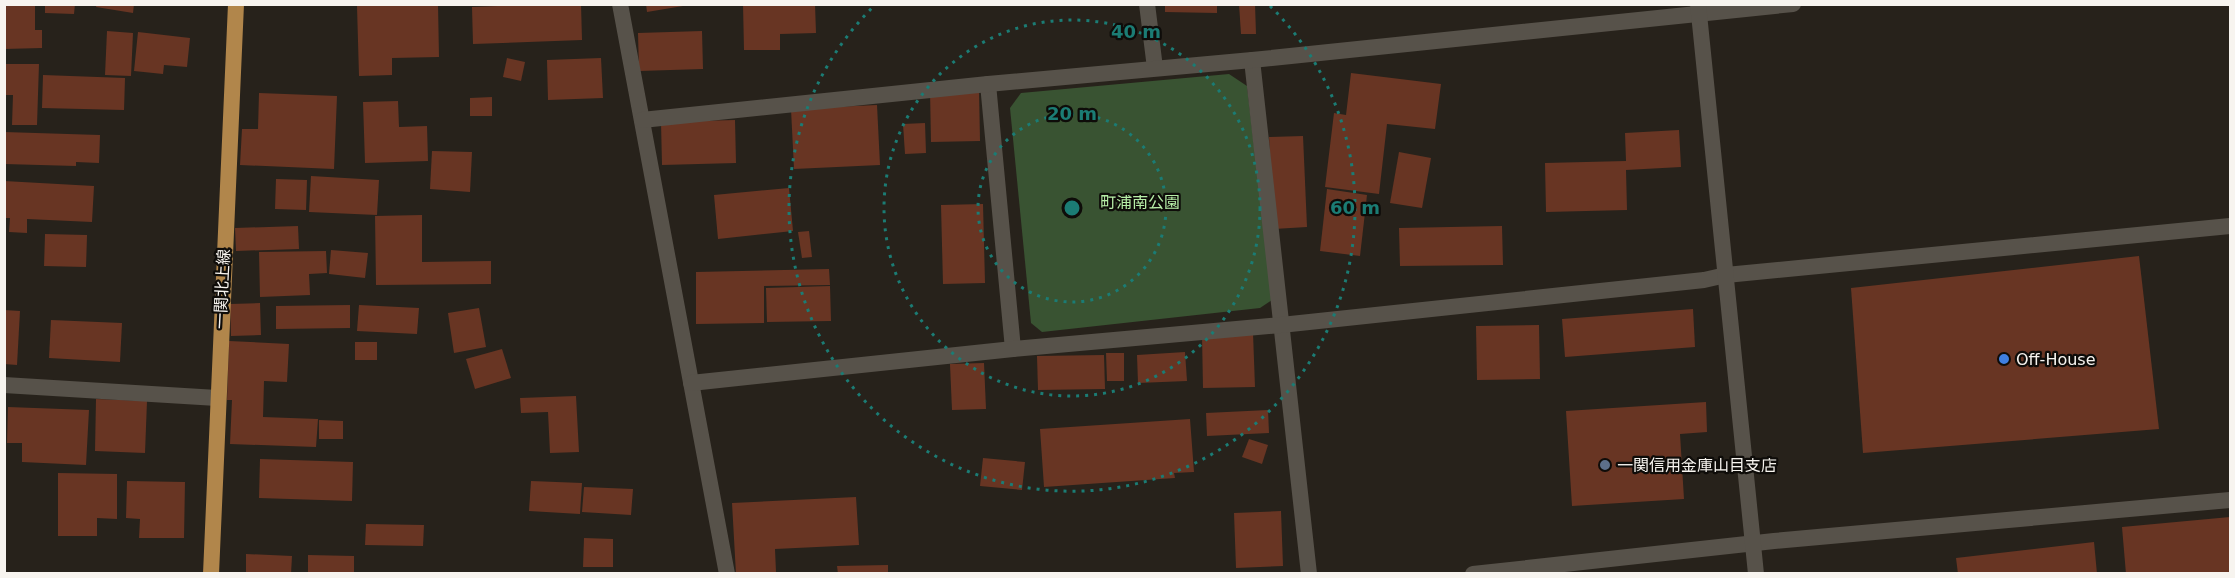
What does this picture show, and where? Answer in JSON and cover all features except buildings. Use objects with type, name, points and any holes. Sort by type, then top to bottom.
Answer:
[{"type":"main road","name":"一関北上線","points":[[211,573],[217,398],[237,4]]},
{"type":"street","points":[[620,4],[727,573]]},
{"type":"street","points":[[1147,4],[1155,68]]},
{"type":"street","points":[[642,120],[988,84],[1252,60],[1698,9],[1793,4]]},
{"type":"street","points":[[1698,9],[1756,573]]},
{"type":"street","points":[[1252,60],[1309,573]]},
{"type":"street","points":[[988,84],[1013,350]]},
{"type":"street","points":[[691,383],[1013,350],[1281,326],[1692,281],[1726,275],[2230,226]]},
{"type":"street","points":[[4,385],[217,398]]},
{"type":"street","points":[[1473,573],[1754,544],[2230,500]]},
{"type":"green space","name":"町浦南公園","points":[[1229,74],[1247,86],[1272,300],[1260,308],[1042,332],[1031,323],[1010,108],[1021,93]]},
{"type":"place","name":"Off-House","points":[[2004,359]]},
{"type":"place","name":"一関信用金庫山目支店","points":[[1605,465]]}]
